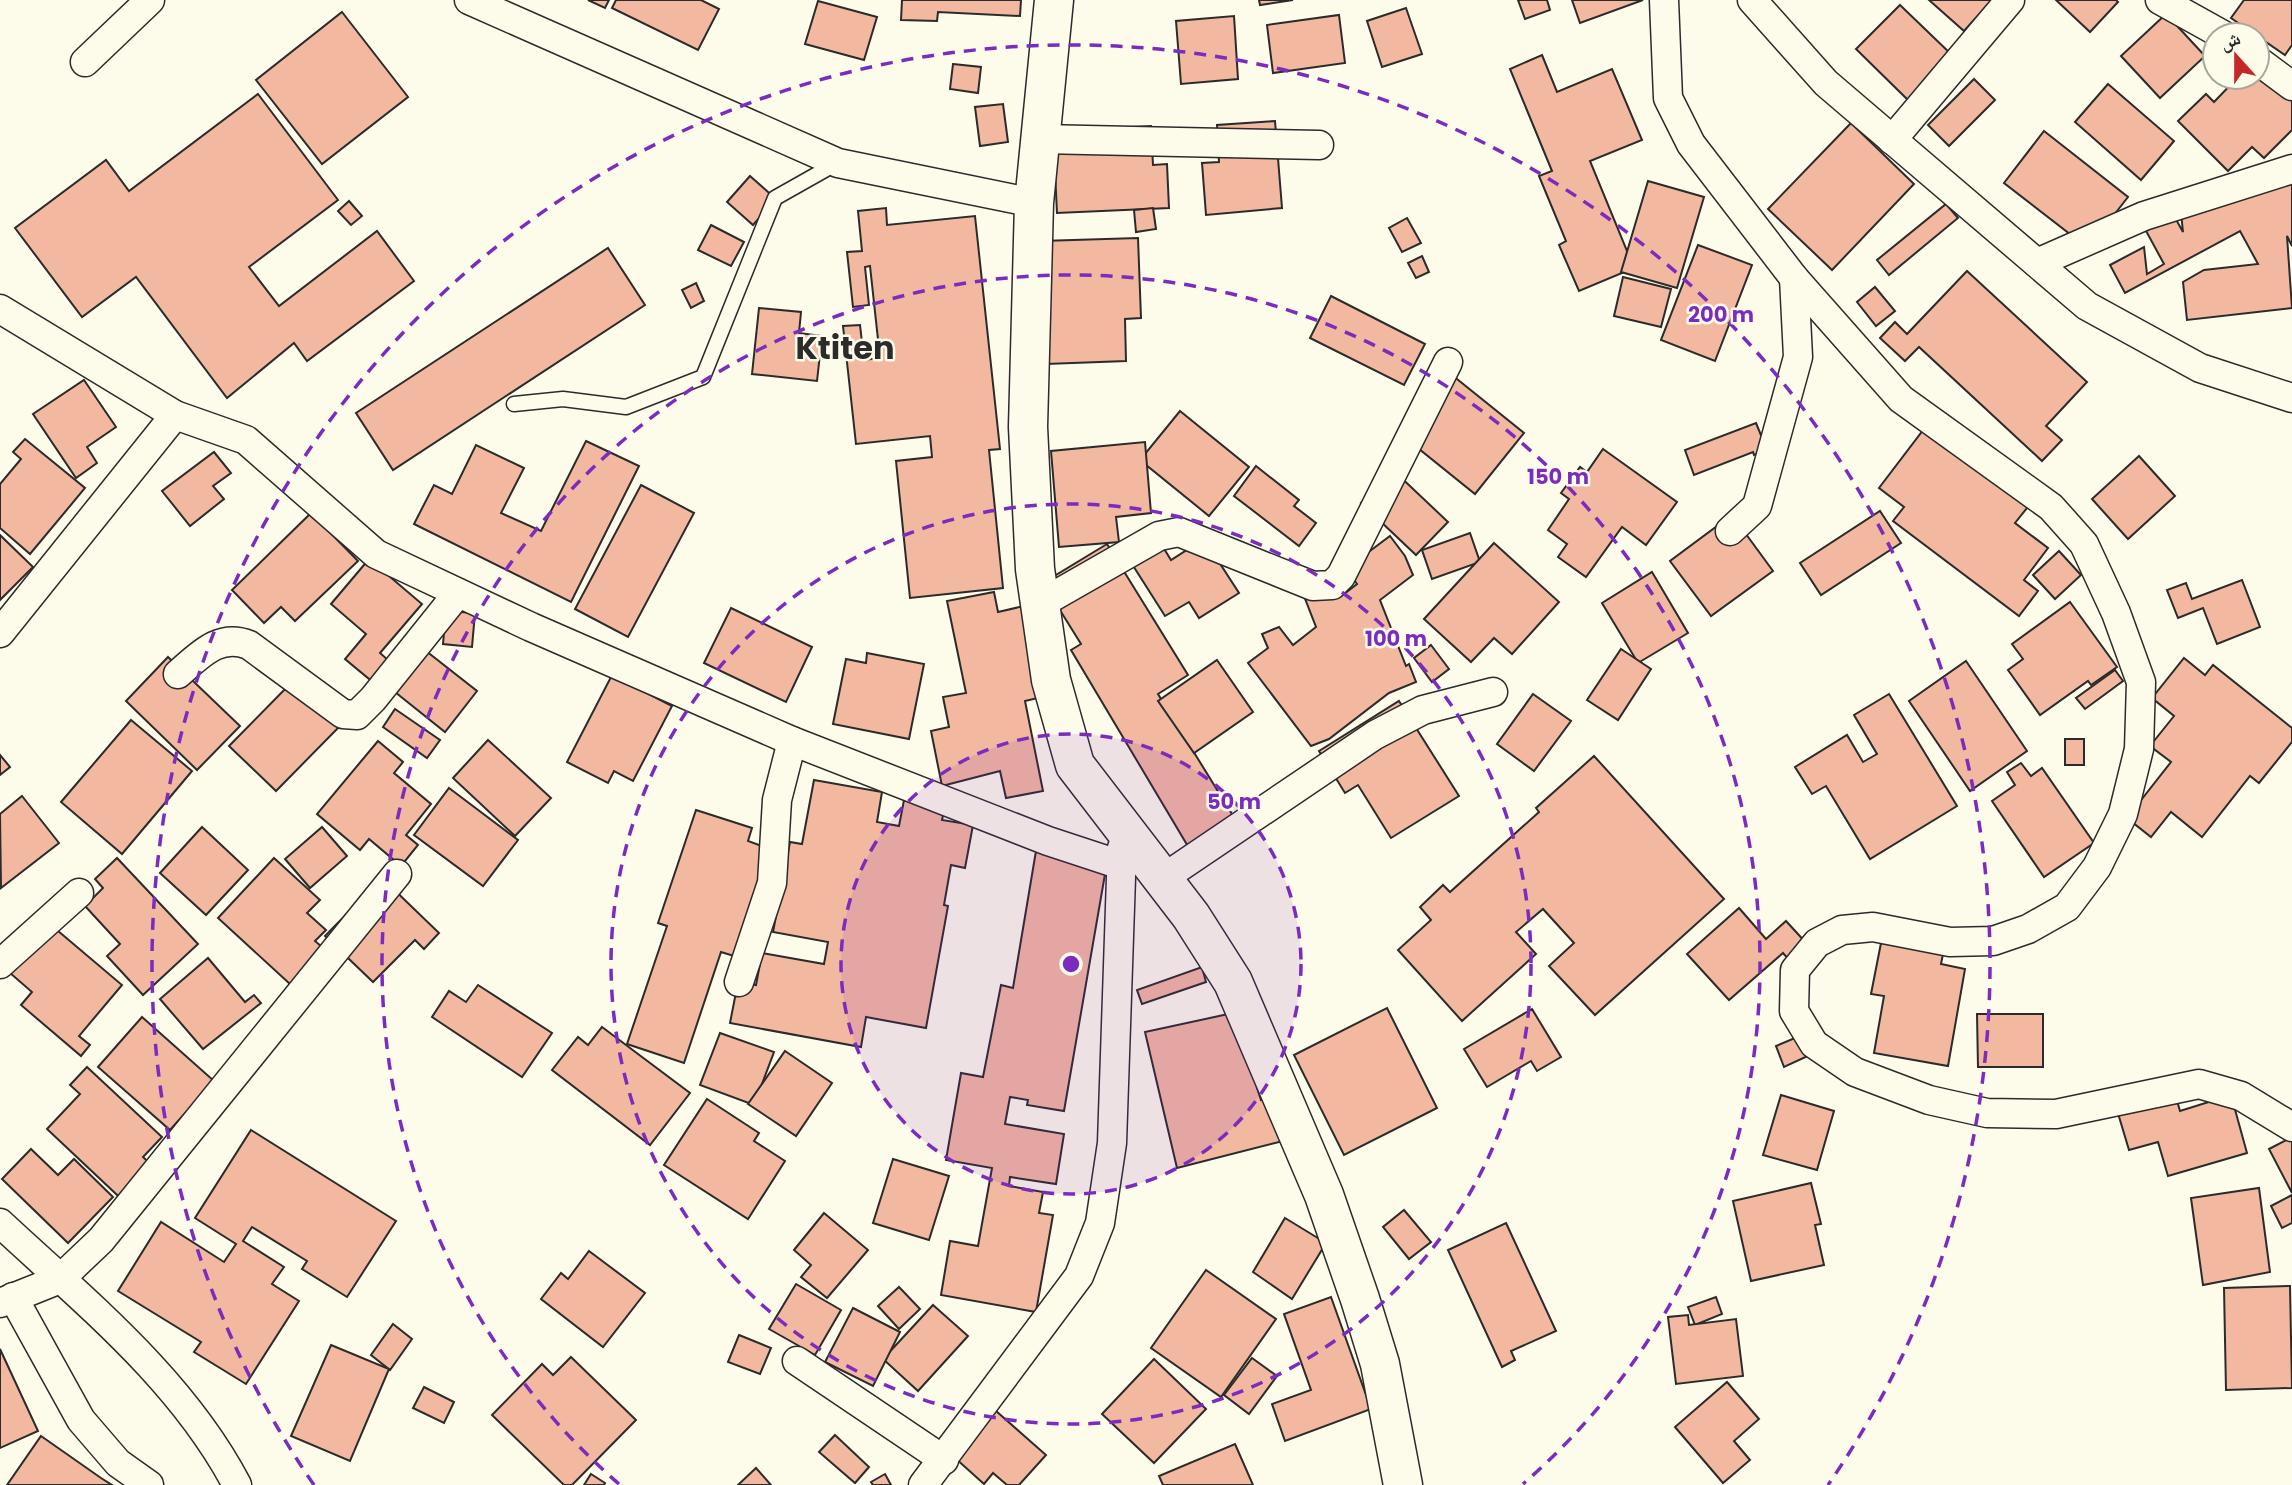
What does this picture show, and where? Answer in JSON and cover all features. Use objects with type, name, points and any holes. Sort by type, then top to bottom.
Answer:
[{"type":"street","points":[[85,62],[150,0]]},
{"type":"street","points":[[469,0],[838,163],[1034,203]]},
{"type":"street","points":[[1054,0],[1034,203],[1028,427],[1035,569],[1051,680],[1075,765],[1122,847],[1162,879],[1191,916],[1233,982],[1324,1195],[1380,1364],[1403,1485]]},
{"type":"street","points":[[1664,0],[1668,98],[1691,144],[1794,278],[1901,399],[2051,507],[2084,544],[2116,613],[2141,682],[2139,749],[2123,814],[2097,867],[2067,907],[2028,929],[1993,941],[1950,942],[1874,927],[1842,930],[1817,943],[1795,970],[1794,1011],[1814,1044],[1855,1072],[1929,1100],[1987,1113],[2056,1114],[2199,1084],[2241,1096],[2292,1127]]},
{"type":"street","points":[[1752,0],[1826,83],[2087,306],[2200,368],[2292,398]]},
{"type":"street","points":[[1892,140],[2010,0]]},
{"type":"street","points":[[2160,0],[2201,23]]},
{"type":"street","points":[[2271,70],[2292,86]]},
{"type":"street","points":[[1040,139],[1319,145]]},
{"type":"street","points":[[2037,263],[2144,216],[2292,169]]},
{"type":"street","points":[[1730,531],[1757,506],[1798,357],[1794,278]]},
{"type":"street","points":[[0,309],[175,415],[246,440],[376,554],[792,741],[1048,841],[1122,847]]},
{"type":"street","points":[[1040,604],[1159,536],[1179,532],[1313,586],[1332,585],[1341,576],[1448,362]]},
{"type":"street","points":[[0,633],[175,415]]},
{"type":"street","points":[[178,674],[208,648],[236,640],[249,645],[343,714],[357,715],[373,699],[458,593]]},
{"type":"street","points":[[1162,879],[1375,735],[1423,710],[1493,692]]},
{"type":"street","points":[[739,982],[772,883],[777,800],[792,741]]},
{"type":"street","points":[[923,1485],[1079,1276],[1100,1223],[1112,1143],[1122,847]]},
{"type":"street","points":[[149,1485],[118,1462],[81,1420],[7,1300],[60,1279],[101,1240],[397,874]]},
{"type":"street","points":[[0,964],[79,893]]},
{"type":"street","points":[[0,1223],[156,1369],[222,1456],[237,1485]]},
{"type":"street","points":[[797,1362],[944,1460]]},
{"type":"lane","points":[[514,404],[563,399],[626,407],[703,377],[775,198],[838,163]]},
{"type":"building","points":[[588,0],[609,0],[605,8]]},
{"type":"building","points":[[616,0],[701,0],[719,9],[698,50],[612,8]]},
{"type":"building","points":[[902,0],[1021,0],[1020,16],[938,12],[937,21],[901,20]]},
{"type":"building","points":[[1259,0],[1293,0],[1260,5]]},
{"type":"building","points":[[1518,0],[1547,0],[1550,10],[1525,19]]},
{"type":"building","points":[[1572,0],[1643,0],[1580,23]]},
{"type":"building","points":[[1929,0],[1992,0],[1964,31]]},
{"type":"building","points":[[2056,0],[2116,0],[2118,2],[2090,32]]},
{"type":"building","points":[[2244,0],[2292,0],[2292,45],[2285,55],[2271,45],[2271,21],[2235,21],[2231,18]]},
{"type":"building","points":[[818,1],[877,17],[864,60],[805,44]]},
{"type":"building","points":[[1900,5],[1953,56],[1909,101],[1856,49]]},
{"type":"building","points":[[1406,8],[1422,54],[1382,67],[1367,21]]},
{"type":"building","points":[[342,12],[408,97],[322,164],[256,80]]},
{"type":"building","points":[[2166,14],[2201,52],[2201,60],[2160,98],[2121,56]]},
{"type":"building","points":[[1339,15],[1345,63],[1273,73],[1267,25]]},
{"type":"building","points":[[1234,16],[1238,79],[1181,84],[1176,21]]},
{"type":"building","points":[[1542,55],[1557,92],[1612,69],[1642,140],[1590,161],[1634,268],[1579,291],[1559,245],[1566,241],[1539,176],[1552,171],[1510,69]]},
{"type":"building","points":[[953,64],[981,67],[978,93],[950,89]]},
{"type":"building","points":[[1974,79],[1995,100],[1949,146],[1928,125]]},
{"type":"building","points":[[2108,84],[2174,141],[2141,180],[2075,122]]},
{"type":"building","points":[[2271,84],[2292,94],[2292,130],[2264,158],[2252,147],[2228,171],[2178,121],[2206,94],[2214,102],[2225,91],[2271,91]]},
{"type":"building","points":[[258,94],[338,200],[249,267],[279,306],[377,231],[414,281],[307,361],[294,343],[227,398],[136,277],[82,317],[15,228],[106,160],[129,191]]},
{"type":"building","points":[[1003,104],[1008,142],[980,146],[975,107]]},
{"type":"building","points":[[1275,121],[1282,208],[1206,215],[1202,163],[1219,162],[1217,125]]},
{"type":"building","points":[[1851,123],[1914,184],[1832,270],[1768,209]]},
{"type":"building","points":[[1151,126],[1153,165],[1167,164],[1169,208],[1057,213],[1053,131]]},
{"type":"building","points":[[2044,131],[2128,197],[2088,248],[2004,183]]},
{"type":"building","points":[[2292,168],[2292,246],[2287,236],[2292,308],[2187,320],[2183,282],[2204,270],[2258,264],[2240,231],[2125,293],[2110,265],[2144,247],[2147,274],[2164,264],[2145,229],[2173,214],[2183,232],[2181,213]]},
{"type":"building","points":[[750,176],[776,199],[753,225],[727,202]]},
{"type":"building","points":[[1648,181],[1704,197],[1677,288],[1621,272]]},
{"type":"building","points":[[349,201],[362,216],[351,225],[338,211]]},
{"type":"building","points":[[1946,204],[1958,218],[1889,275],[1877,260]]},
{"type":"building","points":[[886,208],[887,225],[975,216],[1000,449],[989,450],[1003,588],[910,598],[896,461],[932,457],[930,436],[856,444],[843,326],[860,325],[864,360],[880,358],[870,266],[865,267],[869,305],[853,307],[847,252],[862,251],[858,211]]},
{"type":"building","points":[[1153,208],[1156,229],[1136,232],[1134,210]]},
{"type":"building","points":[[1407,218],[1421,243],[1402,252],[1389,228]]},
{"type":"building","points":[[711,225],[744,242],[731,266],[698,250]]},
{"type":"building","points":[[1138,238],[1141,318],[1125,319],[1126,361],[1046,364],[1041,241]]},
{"type":"building","points":[[1698,245],[1752,265],[1715,361],[1661,340]]},
{"type":"building","points":[[608,248],[645,305],[393,470],[356,413]]},
{"type":"building","points":[[1422,256],[1429,272],[1416,278],[1408,263]]},
{"type":"building","points":[[1967,271],[2087,382],[2046,426],[2062,440],[2042,461],[1919,347],[1905,361],[1880,338],[1895,322],[1907,334]]},
{"type":"building","points":[[1623,277],[1671,289],[1661,327],[1614,316]]},
{"type":"building","points":[[696,283],[704,301],[691,308],[682,290]]},
{"type":"building","points":[[1875,287],[1895,311],[1876,326],[1857,302]]},
{"type":"building","points":[[1331,296],[1425,344],[1404,385],[1310,338]]},
{"type":"building","points":[[759,308],[801,312],[799,333],[822,336],[817,381],[752,374]]},
{"type":"building","points":[[1452,375],[1524,433],[1475,494],[1403,436]]},
{"type":"building","points":[[84,380],[116,427],[87,447],[97,463],[76,478],[33,414]]},
{"type":"building","points":[[1180,411],[1249,467],[1209,516],[1140,460]]},
{"type":"building","points":[[1756,423],[1767,450],[1754,455],[1753,452],[1694,475],[1685,450]]},
{"type":"building","points":[[1927,425],[2031,503],[2015,523],[2048,548],[2024,580],[2038,591],[2019,616],[1893,521],[1904,507],[1879,488]]},
{"type":"building","points":[[25,439],[85,488],[30,554],[0,528],[0,484],[21,459],[13,452]]},
{"type":"building","points":[[586,441],[639,466],[571,602],[414,524],[434,485],[452,494],[476,445],[524,468],[501,513],[541,531]]},
{"type":"building","points":[[1145,442],[1151,513],[1116,517],[1119,542],[1059,547],[1051,451]]},
{"type":"building","points":[[1603,449],[1677,502],[1646,545],[1622,527],[1586,577],[1558,557],[1567,544],[1548,530],[1569,499],[1561,493],[1580,467],[1587,472]]},
{"type":"building","points":[[214,452],[231,473],[213,486],[224,499],[190,526],[162,491]]},
{"type":"building","points":[[2139,456],[2175,496],[2128,539],[2092,499]]},
{"type":"building","points":[[1256,466],[1299,500],[1294,506],[1316,523],[1299,546],[1234,496]]},
{"type":"building","points":[[1393,470],[1448,522],[1416,555],[1361,503]]},
{"type":"building","points":[[641,485],[694,513],[628,637],[575,609]]},
{"type":"building","points":[[1880,511],[1901,543],[1821,595],[1800,563]]},
{"type":"building","points":[[311,513],[358,561],[295,621],[281,607],[264,623],[232,590]]},
{"type":"building","points":[[1732,515],[1773,571],[1711,616],[1670,561]]},
{"type":"building","points":[[1470,533],[1480,562],[1432,579],[1422,550]]},
{"type":"building","points":[[1155,534],[1171,560],[1204,539],[1239,593],[1199,618],[1189,602],[1165,616],[1125,553]]},
{"type":"building","points":[[0,535],[33,567],[0,600]]},
{"type":"building","points":[[1390,536],[1405,556],[1413,575],[1380,600],[1406,666],[1409,664],[1416,682],[1389,693],[1329,739],[1311,746],[1248,663],[1268,648],[1262,634],[1279,627],[1293,645],[1316,627],[1304,596],[1331,585],[1340,597],[1357,584],[1343,565],[1362,557]]},
{"type":"building","points":[[1494,543],[1559,602],[1512,654],[1494,638],[1471,662],[1424,619]]},
{"type":"building","points":[[1107,544],[1188,675],[1158,694],[1235,819],[1189,848],[1071,650],[1081,644],[1053,599],[1051,578]]},
{"type":"building","points":[[2059,551],[2081,575],[2055,599],[2033,575]]},
{"type":"building","points":[[369,559],[422,604],[380,653],[397,668],[380,688],[345,659],[366,634],[331,604]]},
{"type":"building","points":[[1652,572],[1688,633],[1638,663],[1602,603]]},
{"type":"building","points":[[2242,580],[2260,627],[2217,644],[2203,608],[2178,618],[2167,590],[2186,583],[2192,599]]},
{"type":"building","points":[[994,592],[998,612],[1024,606],[1042,697],[1025,701],[1043,791],[1006,798],[1000,771],[942,786],[931,731],[949,727],[943,697],[966,693],[947,601]]},
{"type":"building","points":[[2070,602],[2117,667],[2091,685],[2088,681],[2040,715],[2008,670],[2023,659],[2012,644]]},
{"type":"building","points":[[731,608],[812,647],[786,702],[704,663]]},
{"type":"building","points":[[446,611],[475,613],[472,647],[443,644]]},
{"type":"building","points":[[412,640],[477,691],[445,732],[390,688]]},
{"type":"building","points":[[1431,645],[1449,669],[1432,682],[1414,658]]},
{"type":"building","points":[[1621,649],[1651,669],[1618,720],[1587,700]]},
{"type":"building","points":[[867,653],[924,664],[909,739],[833,724],[846,659],[866,663]]},
{"type":"building","points":[[168,657],[240,726],[197,770],[126,701]]},
{"type":"building","points":[[2184,658],[2205,675],[2213,665],[2292,728],[2292,742],[2259,783],[2250,776],[2202,837],[2171,812],[2151,837],[2127,818],[2171,762],[2150,746],[2174,716],[2152,698]]},
{"type":"building","points":[[1217,660],[1253,712],[1194,753],[1158,701]]},
{"type":"building","points":[[1966,661],[2027,751],[1970,791],[1909,701]]},
{"type":"building","points":[[2115,670],[2123,681],[2085,709],[2076,698]]},
{"type":"building","points":[[612,675],[672,706],[633,781],[614,771],[608,783],[567,762]]},
{"type":"building","points":[[293,681],[339,727],[276,791],[229,746]]},
{"type":"building","points":[[1533,694],[1571,721],[1534,771],[1497,744]]},
{"type":"building","points":[[1889,694],[1957,806],[1870,859],[1826,786],[1812,794],[1795,767],[1847,735],[1863,762],[1877,754],[1854,715]]},
{"type":"building","points":[[1399,701],[1459,796],[1391,838],[1358,785],[1345,793],[1319,751]]},
{"type":"building","points":[[395,709],[440,740],[427,758],[383,727]]},
{"type":"building","points":[[131,720],[192,771],[122,854],[61,802]]},
{"type":"building","points":[[2065,739],[2084,739],[2084,765],[2065,765]]},
{"type":"building","points":[[488,740],[551,798],[515,836],[453,778]]},
{"type":"building","points":[[378,741],[403,762],[394,773],[431,804],[406,835],[418,845],[401,866],[369,839],[360,850],[317,814]]},
{"type":"building","points":[[0,755],[10,767],[0,775]]},
{"type":"building","points":[[1594,756],[1724,899],[1595,1015],[1549,966],[1574,943],[1543,909],[1516,932],[1536,954],[1462,1021],[1398,950],[1431,920],[1420,907],[1443,885],[1450,892],[1539,812],[1536,808]]},
{"type":"building","points":[[2021,763],[2031,776],[2042,768],[2094,843],[2044,877],[1992,801],[2015,785],[2007,772]]},
{"type":"building","points":[[814,780],[882,792],[877,822],[899,826],[905,795],[946,803],[942,820],[973,825],[965,868],[951,865],[944,905],[948,906],[926,1028],[866,1017],[861,1047],[730,1023],[738,982],[756,985],[762,953],[824,964],[828,942],[773,932],[790,842],[802,844]]},
{"type":"building","points":[[449,788],[518,840],[483,886],[414,835]]},
{"type":"building","points":[[22,796],[59,843],[1,888],[0,814]]},
{"type":"building","points":[[696,810],[752,828],[748,841],[770,849],[734,956],[721,952],[684,1063],[627,1044],[667,926],[658,923]]},
{"type":"building","points":[[202,827],[248,870],[206,915],[160,873]]},
{"type":"building","points":[[322,827],[347,856],[310,888],[285,859]]},
{"type":"building","points":[[1038,839],[1109,851],[1064,1111],[1027,1105],[1028,1100],[1010,1097],[1005,1124],[1064,1134],[1056,1184],[1010,1177],[1009,1186],[1043,1192],[1039,1213],[1053,1215],[1036,1312],[941,1295],[950,1241],[978,1246],[992,1168],[946,1160],[961,1073],[983,1077],[1001,985],[1013,988]]},
{"type":"building","points":[[117,858],[198,944],[143,995],[107,956],[120,944],[85,906],[103,888],[95,879]]},
{"type":"building","points":[[274,858],[320,900],[307,913],[326,930],[315,941],[336,959],[302,995],[218,918]]},
{"type":"building","points":[[382,878],[439,933],[424,949],[415,940],[373,982],[325,936]]},
{"type":"building","points":[[1739,908],[1766,939],[1786,921],[1808,945],[1790,961],[1783,953],[1729,1000],[1687,954]]},
{"type":"building","points":[[51,925],[122,985],[79,1036],[90,1045],[81,1056],[21,1005],[32,992],[10,973]]},
{"type":"building","points":[[1881,943],[1943,954],[1941,964],[1965,969],[1948,1066],[1874,1053],[1884,996],[1871,994]]},
{"type":"building","points":[[208,958],[245,1002],[254,995],[261,1003],[203,1049],[160,999]]},
{"type":"building","points":[[1202,967],[1206,982],[1142,1004],[1137,990]]},
{"type":"building","points":[[478,985],[552,1033],[522,1077],[432,1017],[449,991],[466,1002]]},
{"type":"building","points":[[1387,1008],[1437,1108],[1344,1155],[1294,1055]]},
{"type":"building","points":[[1532,1009],[1561,1057],[1537,1071],[1531,1061],[1487,1087],[1464,1049]]},
{"type":"building","points":[[1233,1013],[1261,1100],[1277,1097],[1291,1139],[1177,1168],[1145,1032]]},
{"type":"building","points":[[1977,1014],[2043,1014],[2043,1067],[1978,1067]]},
{"type":"building","points":[[142,1017],[214,1081],[170,1130],[98,1067]]},
{"type":"building","points":[[602,1027],[690,1093],[650,1145],[552,1070],[578,1037],[588,1045]]},
{"type":"building","points":[[720,1033],[774,1052],[754,1105],[700,1085]]},
{"type":"building","points":[[1802,1035],[1810,1055],[1784,1067],[1776,1046]]},
{"type":"building","points":[[785,1051],[832,1083],[796,1136],[748,1104]]},
{"type":"building","points":[[87,1067],[162,1137],[143,1157],[163,1176],[132,1209],[47,1129],[80,1094],[70,1085]]},
{"type":"building","points":[[2172,1083],[2180,1111],[2231,1095],[2247,1153],[2168,1176],[2158,1142],[2129,1150],[2114,1100]]},
{"type":"building","points":[[1781,1095],[1834,1111],[1817,1170],[1763,1155]]},
{"type":"building","points":[[707,1099],[759,1133],[754,1141],[785,1161],[748,1219],[664,1165]]},
{"type":"building","points":[[251,1130],[396,1221],[347,1297],[302,1269],[307,1261],[252,1227],[243,1241],[284,1267],[272,1284],[299,1301],[246,1384],[194,1352],[201,1342],[118,1291],[161,1222],[224,1262],[236,1244],[195,1218]]},
{"type":"building","points":[[2292,1137],[2292,1193],[2269,1149]]},
{"type":"building","points":[[31,1149],[58,1175],[74,1159],[113,1197],[68,1243],[2,1179]]},
{"type":"building","points":[[893,1159],[949,1176],[929,1240],[873,1223]]},
{"type":"building","points":[[1811,1183],[1821,1224],[1815,1225],[1824,1265],[1751,1281],[1733,1201]]},
{"type":"building","points":[[2259,1188],[2270,1272],[2203,1285],[2191,1198]]},
{"type":"building","points":[[2292,1195],[2292,1223],[2282,1228],[2271,1206]]},
{"type":"building","points":[[1404,1210],[1431,1242],[1409,1259],[1383,1227]]},
{"type":"building","points":[[824,1213],[868,1250],[827,1298],[801,1277],[811,1265],[794,1250]]},
{"type":"building","points":[[1285,1218],[1326,1243],[1292,1299],[1253,1272]]},
{"type":"building","points":[[1506,1223],[1556,1331],[1511,1351],[1515,1360],[1502,1367],[1448,1250]]},
{"type":"building","points":[[589,1251],[645,1293],[603,1347],[541,1299],[561,1273],[568,1279]]},
{"type":"building","points":[[1206,1270],[1276,1319],[1221,1397],[1151,1348]]},
{"type":"building","points":[[796,1284],[841,1310],[815,1355],[769,1329]]},
{"type":"building","points":[[2290,1286],[2292,1388],[2226,1390],[2224,1288]]},
{"type":"building","points":[[899,1287],[920,1309],[899,1329],[878,1306]]},
{"type":"building","points":[[1331,1297],[1371,1409],[1285,1441],[1272,1404],[1311,1390],[1284,1314]]},
{"type":"building","points":[[1716,1297],[1722,1314],[1695,1325],[1688,1307]]},
{"type":"building","points":[[933,1305],[968,1336],[918,1391],[883,1359]]},
{"type":"building","points":[[853,1308],[900,1332],[873,1386],[825,1362]]},
{"type":"building","points":[[1688,1315],[1689,1325],[1736,1319],[1743,1376],[1676,1384],[1668,1317]]},
{"type":"building","points":[[393,1324],[412,1339],[390,1370],[371,1355]]},
{"type":"building","points":[[739,1335],[771,1348],[760,1374],[728,1362]]},
{"type":"building","points":[[331,1345],[389,1369],[350,1461],[291,1436]]},
{"type":"building","points":[[0,1349],[38,1431],[0,1448]]},
{"type":"building","points":[[571,1357],[636,1420],[572,1485],[564,1485],[492,1415],[542,1364],[553,1375]]},
{"type":"building","points":[[1252,1358],[1277,1376],[1249,1414],[1224,1395]]},
{"type":"building","points":[[1154,1359],[1206,1409],[1154,1463],[1102,1414]]},
{"type":"building","points":[[1727,1382],[1759,1419],[1734,1441],[1750,1460],[1723,1483],[1675,1427]]},
{"type":"building","points":[[424,1387],[454,1402],[444,1423],[413,1408]]},
{"type":"building","points":[[987,1403],[1046,1455],[1019,1485],[1007,1485],[993,1473],[984,1484],[945,1449]]},
{"type":"building","points":[[835,1435],[869,1467],[855,1483],[819,1452]]},
{"type":"building","points":[[41,1436],[101,1478],[112,1485],[7,1485]]},
{"type":"building","points":[[1235,1444],[1253,1485],[1163,1485],[1159,1476]]},
{"type":"building","points":[[756,1468],[771,1485],[738,1485]]},
{"type":"building","points":[[591,1474],[605,1483],[604,1485],[584,1485]]},
{"type":"building","points":[[885,1474],[891,1485],[873,1485],[871,1482]]},
{"type":"district","name":"Ktiten","points":[[845,347]]}]
